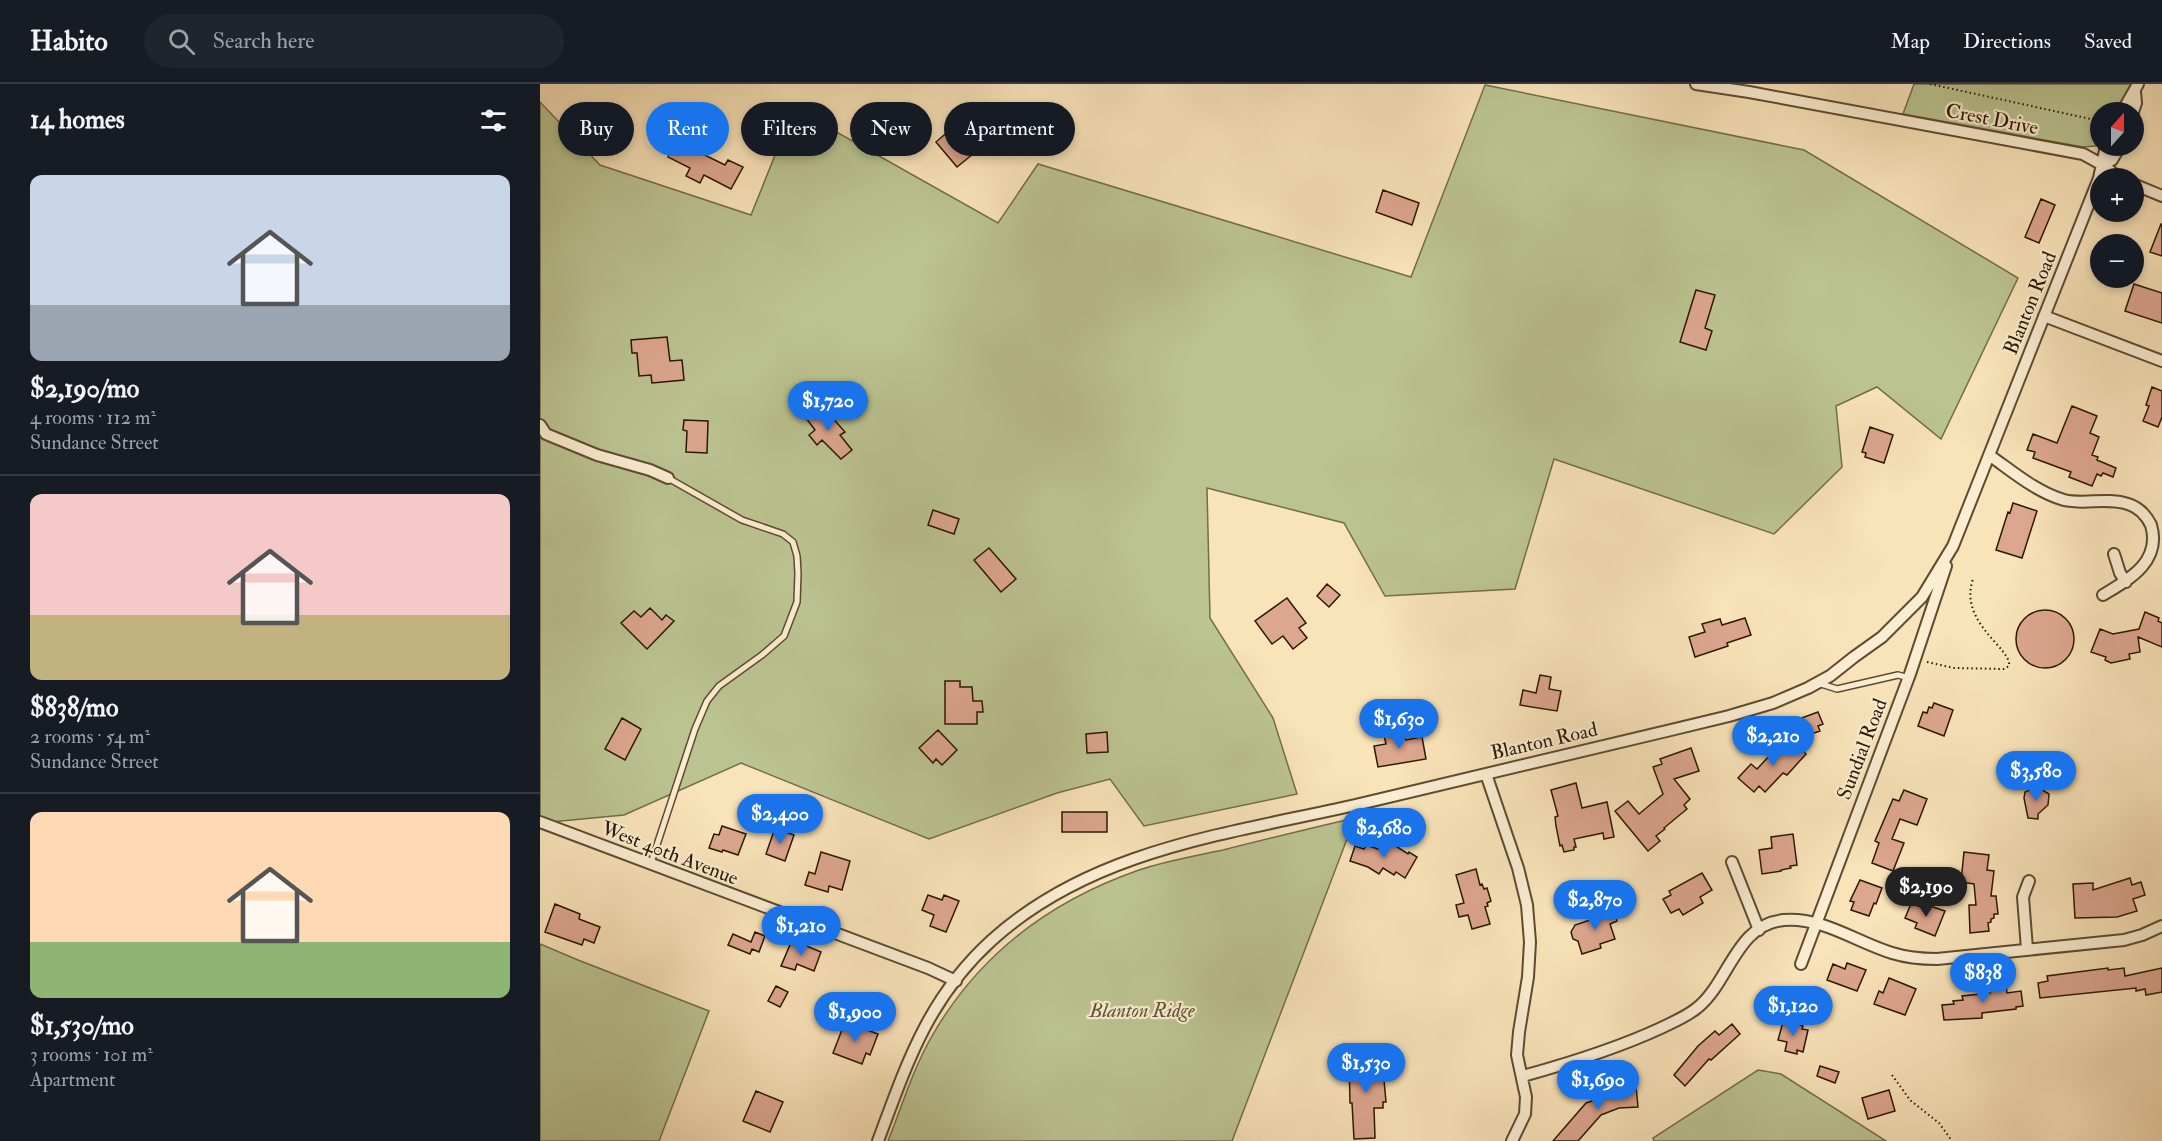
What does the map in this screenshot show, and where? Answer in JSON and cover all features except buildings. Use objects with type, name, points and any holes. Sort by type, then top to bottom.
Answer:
[{"type":"street","name":"Crest Drive","points":[[1696,84],[2083,154],[2107,168]]},
{"type":"street","points":[[2126,102],[2136,88]]},
{"type":"street","points":[[2103,165],[2104,156]]},
{"type":"street","points":[[2103,165],[2114,156]]},
{"type":"street","name":"Blanton Road","points":[[878,1141],[919,1036],[946,993],[992,941],[1034,906],[1076,883],[1113,866],[1184,842],[1486,774],[1729,716],[1773,703],[1830,676],[1882,637],[1922,597],[1953,546],[2103,165]]},
{"type":"street","points":[[2144,189],[2162,196]]},
{"type":"street","points":[[2044,316],[2162,361]]},
{"type":"street","points":[[540,425],[546,434],[668,478]]},
{"type":"street","points":[[1989,455],[2026,482],[2051,495],[2080,502],[2118,501],[2133,505],[2144,514],[2154,531],[2153,557],[2144,570],[2103,595]]},
{"type":"street","name":"Sundial Road","points":[[1801,964],[1909,678],[1953,546]]},
{"type":"street","points":[[2114,554],[2120,573],[2126,582]]},
{"type":"street","points":[[1486,774],[1518,868],[1527,904],[1530,942],[1528,977],[1517,1055],[1526,1097],[1525,1114],[1512,1141]]},
{"type":"street","name":"West 40th Avenue","points":[[540,822],[928,968],[956,981]]},
{"type":"street","points":[[1732,862],[1759,930]]},
{"type":"street","points":[[2027,949],[2024,897],[2029,881]]},
{"type":"street","points":[[1522,1076],[1581,1060],[1632,1041],[1696,1009],[1720,982],[1743,943],[1759,930],[1782,920],[1816,922],[1890,953],[1915,959],[1937,959],[2124,940],[2162,926]]},
{"type":"lane","points":[[651,865],[694,729],[707,701],[719,686],[784,636],[797,602],[797,556],[793,542],[783,534],[742,520],[668,478]]},
{"type":"lane","points":[[1816,683],[1837,689],[1894,675],[1909,678]]},
{"type":"path","points":[[1930,84],[2090,119]]},
{"type":"path","points":[[1915,659],[1962,669],[2004,669],[2009,666],[2008,657],[1991,640],[1975,614],[1970,593],[1973,579]]},
{"type":"path","points":[[1892,1075],[1910,1100],[1939,1123],[1952,1141]]},
{"type":"green space","points":[[1914,84],[2132,84],[2122,102],[2090,102],[2090,146],[1903,114]]},
{"type":"green space","points":[[1485,85],[1804,150],[2018,278],[1941,439],[1877,387],[1836,406],[1842,467],[1774,534],[1554,459],[1515,589],[1385,596],[1344,523],[1207,488],[1210,618],[1273,718],[1297,794],[1144,826],[1110,779],[1057,793],[929,839],[741,763],[624,815],[540,823],[540,102],[558,121],[558,156],[591,156],[600,165],[751,215],[775,156],[838,156],[838,133],[850,140],[850,156],[879,156],[998,223],[1038,164],[1411,277]]},
{"type":"green space","name":"Blanton Ridge","points":[[1355,818],[1232,1141],[888,1141],[919,1061],[951,1007],[995,956],[1047,915],[1076,897],[1139,870]]},
{"type":"green space","points":[[540,944],[709,1011],[659,1141],[540,1141]]},
{"type":"green space","points":[[1758,1070],[1781,1074],[1886,1141],[1654,1141],[1653,1138]]}]
